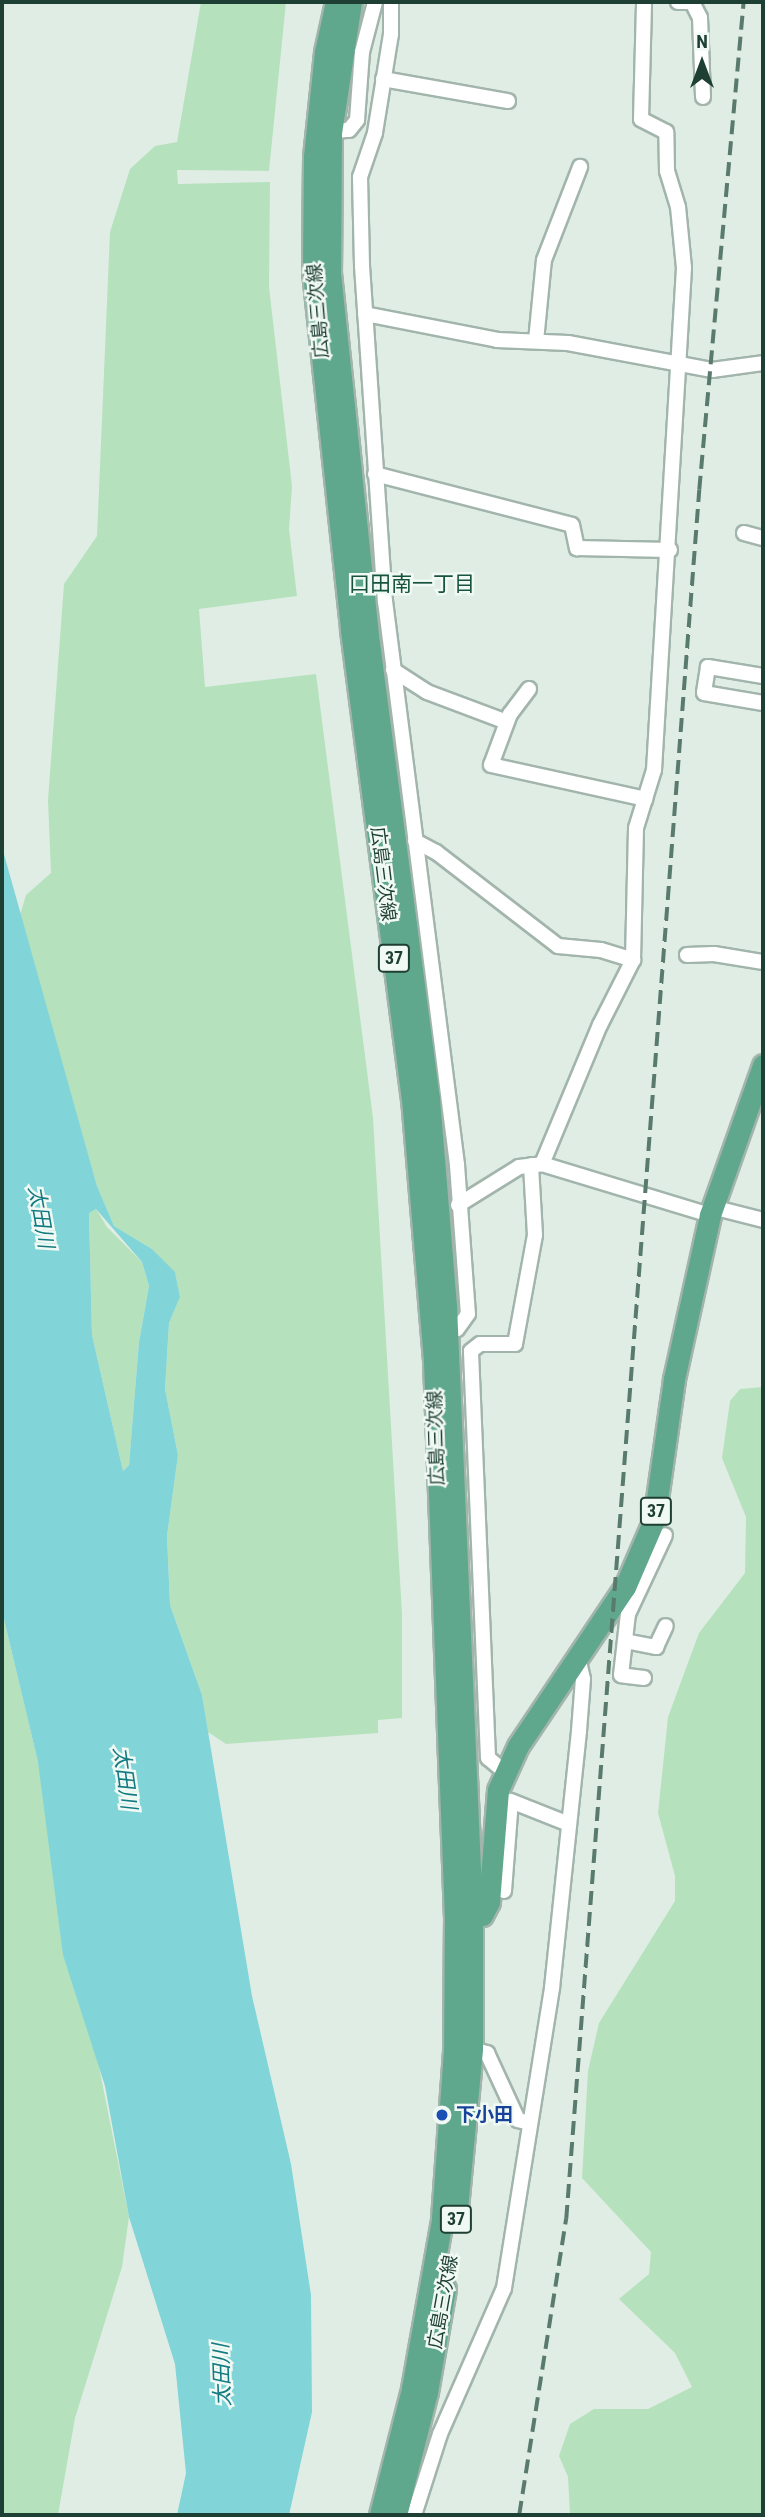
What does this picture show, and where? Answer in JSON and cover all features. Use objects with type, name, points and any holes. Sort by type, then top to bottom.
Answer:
[{"type":"main road","name":"広島三次線","points":[[336,2],[323,132],[330,273],[343,415],[429,1099],[463,1917],[472,2049],[447,2279],[427,2392],[396,2515]]},
{"type":"main road","name":"広島三次線","points":[[323,132],[351,2]]},
{"type":"main road","name":"37","points":[[463,1917],[482,1915],[489,1902],[492,1836],[498,1790],[518,1746],[639,1574],[654,1520],[674,1379],[711,1211],[763,1065]]},
{"type":"main road","name":"広島三次線","points":[[380,2515],[412,2389],[442,2220],[463,1917]]},
{"type":"street","points":[[323,132],[349,130],[357,120],[362,52],[375,2]]},
{"type":"street","points":[[391,2],[375,133],[360,177],[375,474],[393,670],[458,1205],[468,1314],[457,1329],[439,1332]]},
{"type":"street","points":[[506,1773],[488,1758],[471,1351],[480,1344],[515,1344],[534,1235],[536,1164],[633,960],[637,901],[634,865],[645,799],[654,770],[670,551],[673,493],[670,474],[680,366],[684,268],[678,207],[667,172],[666,132],[641,119],[644,2]]},
{"type":"street","points":[[678,2],[692,2],[700,18],[703,97]]},
{"type":"street","points":[[383,79],[508,101]]},
{"type":"street","points":[[536,341],[544,260],[580,167]]},
{"type":"street","points":[[365,314],[497,340],[568,343],[680,366],[726,370],[763,363]]},
{"type":"street","points":[[375,474],[572,525],[577,548],[670,551]]},
{"type":"street","points":[[744,533],[763,538]]},
{"type":"street","points":[[763,676],[708,667],[704,693],[763,703]]},
{"type":"street","points":[[393,670],[407,675],[427,692],[507,722]]},
{"type":"street","points":[[529,689],[507,722],[491,765],[645,799]]},
{"type":"street","points":[[415,841],[436,852],[558,946],[601,950],[633,960]]},
{"type":"street","points":[[687,955],[714,954],[763,962]]},
{"type":"street","points":[[458,1205],[536,1164],[711,1211],[763,1220]]},
{"type":"street","points":[[644,1678],[621,1675],[628,1614],[639,1574],[665,1535]]},
{"type":"street","points":[[625,1642],[656,1647],[666,1626]]},
{"type":"street","points":[[414,2515],[440,2434],[505,2288],[552,1988],[583,1679],[579,1657]]},
{"type":"street","points":[[504,1891],[511,1801],[569,1824]]},
{"type":"street","points":[[472,2049],[487,2053],[518,2120],[529,2123]]},
{"type":"green space","points":[[201,2],[286,2],[269,171],[177,170],[178,184],[270,182],[269,287],[292,486],[289,529],[297,596],[199,609],[205,687],[316,674],[373,1118],[402,1614],[402,1718],[378,1720],[378,1733],[226,1744],[208,1732],[202,1695],[170,1605],[167,1536],[178,1455],[165,1389],[169,1323],[180,1297],[175,1273],[152,1249],[114,1226],[97,1186],[20,915],[26,895],[51,873],[48,800],[64,584],[97,536],[110,232],[130,169],[155,146],[177,142]]},
{"type":"green space","points":[[96,1209],[107,1227],[142,1262],[149,1286],[139,1342],[129,1465],[123,1471],[92,1335],[89,1213]]},
{"type":"green space","points":[[763,1387],[763,2515],[570,2515],[568,2477],[559,2456],[570,2424],[594,2409],[648,2409],[692,2387],[675,2353],[619,2299],[649,2274],[651,2252],[582,2178],[588,2071],[599,2023],[675,1901],[675,1876],[658,1813],[668,1717],[699,1633],[745,1573],[746,1517],[722,1458],[730,1401],[740,1389]]},
{"type":"green space","points":[[2,1611],[38,1762],[129,2217],[122,2267],[75,2418],[58,2515],[2,2515]]},
{"type":"water","name":"太田川","points":[[2,847],[97,1186],[114,1226],[152,1249],[175,1272],[180,1297],[169,1323],[165,1389],[178,1455],[167,1536],[170,1605],[202,1695],[252,1996],[291,2164],[311,2295],[312,2412],[289,2515],[177,2515],[186,2473],[175,2364],[129,2217],[105,2086],[63,1955],[38,1762],[2,1611]],"holes":[[[96,1209],[142,1262],[149,1286],[139,1342],[129,1465],[123,1471],[92,1335],[89,1213]]]},
{"type":"railway","points":[[519,2515],[566,2219],[699,490],[743,2]]},
{"type":"place","name":"下小田","points":[[442,2115]]},
{"type":"district","name":"口田南一丁目","points":[[412,584]]}]
